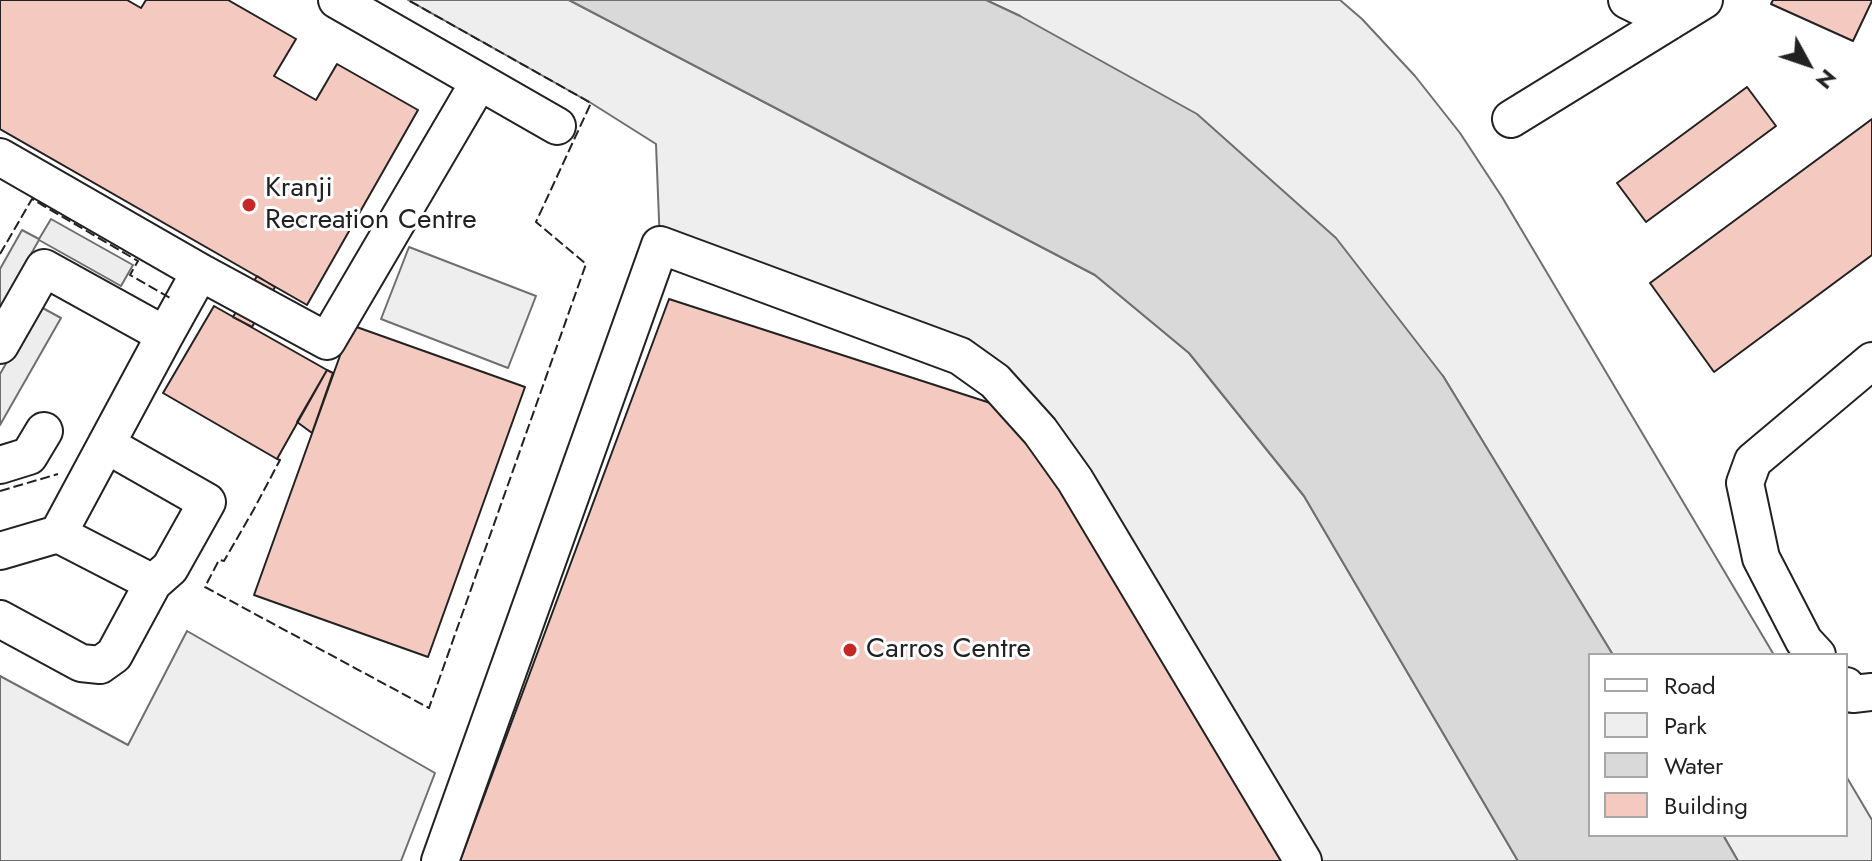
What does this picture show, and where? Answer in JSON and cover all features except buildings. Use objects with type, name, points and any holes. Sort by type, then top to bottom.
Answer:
[{"type":"street","points":[[337,0],[557,126]]},
{"type":"street","points":[[1627,0],[1670,21]]},
{"type":"street","points":[[1511,119],[1704,0]]},
{"type":"street","points":[[0,157],[327,341],[479,82]]},
{"type":"street","points":[[440,861],[660,245],[960,356],[995,381],[1040,431],[1075,480],[1303,861]]},
{"type":"street","points":[[0,345],[44,268],[165,335]]},
{"type":"street","points":[[58,534],[200,272]]},
{"type":"street","points":[[1815,653],[1804,641],[1761,558],[1745,483],[1753,461],[1872,361]]},
{"type":"street","points":[[0,465],[29,456],[44,431]]},
{"type":"street","points":[[0,619],[81,663],[100,665],[114,655],[153,583],[170,568],[207,502],[107,445]]},
{"type":"street","points":[[0,551],[58,534],[153,583]]},
{"type":"street","points":[[1848,688],[1853,694],[1872,692]]},
{"type":"green space","points":[[408,0],[569,0],[1095,275],[1189,353],[1304,496],[1518,861],[1303,861],[995,381],[660,245],[656,144],[591,103]]},
{"type":"green space","points":[[986,0],[1340,0],[1415,76],[1460,133],[1502,197],[1773,653],[1612,653],[1443,376],[1020,16]]},
{"type":"green space","points":[[409,247],[536,296],[508,368],[381,319]]},
{"type":"green space","points":[[187,631],[435,773],[401,861],[0,861],[0,676],[128,745]]},
{"type":"green space","points":[[1848,779],[1872,820],[1872,861],[1738,861],[1724,837],[1848,837]]},
{"type":"shaded area","points":[[51,219],[133,265],[121,286],[39,240],[0,308],[0,269],[22,230],[39,239]]},
{"type":"shaded area","points":[[39,306],[61,318],[0,425],[0,374]]},
{"type":"water","points":[[569,0],[986,0],[1197,114],[1336,238],[1443,376],[1612,653],[1588,653],[1588,837],[1724,837],[1738,861],[1518,861],[1304,496],[1189,353],[1095,275]]},
{"type":"fence","points":[[277,459],[280,460],[254,509],[224,561],[219,560],[205,587],[429,708],[586,264],[536,222],[591,103],[408,0]]},
{"type":"fence","points":[[0,254],[32,199],[138,261],[130,275],[172,299]]},
{"type":"fence","points":[[0,491],[58,474]]},
{"type":"place","name":"Kranji Recreation Centre","points":[[249,205]]},
{"type":"place","name":"Carros Centre","points":[[850,650]]}]
